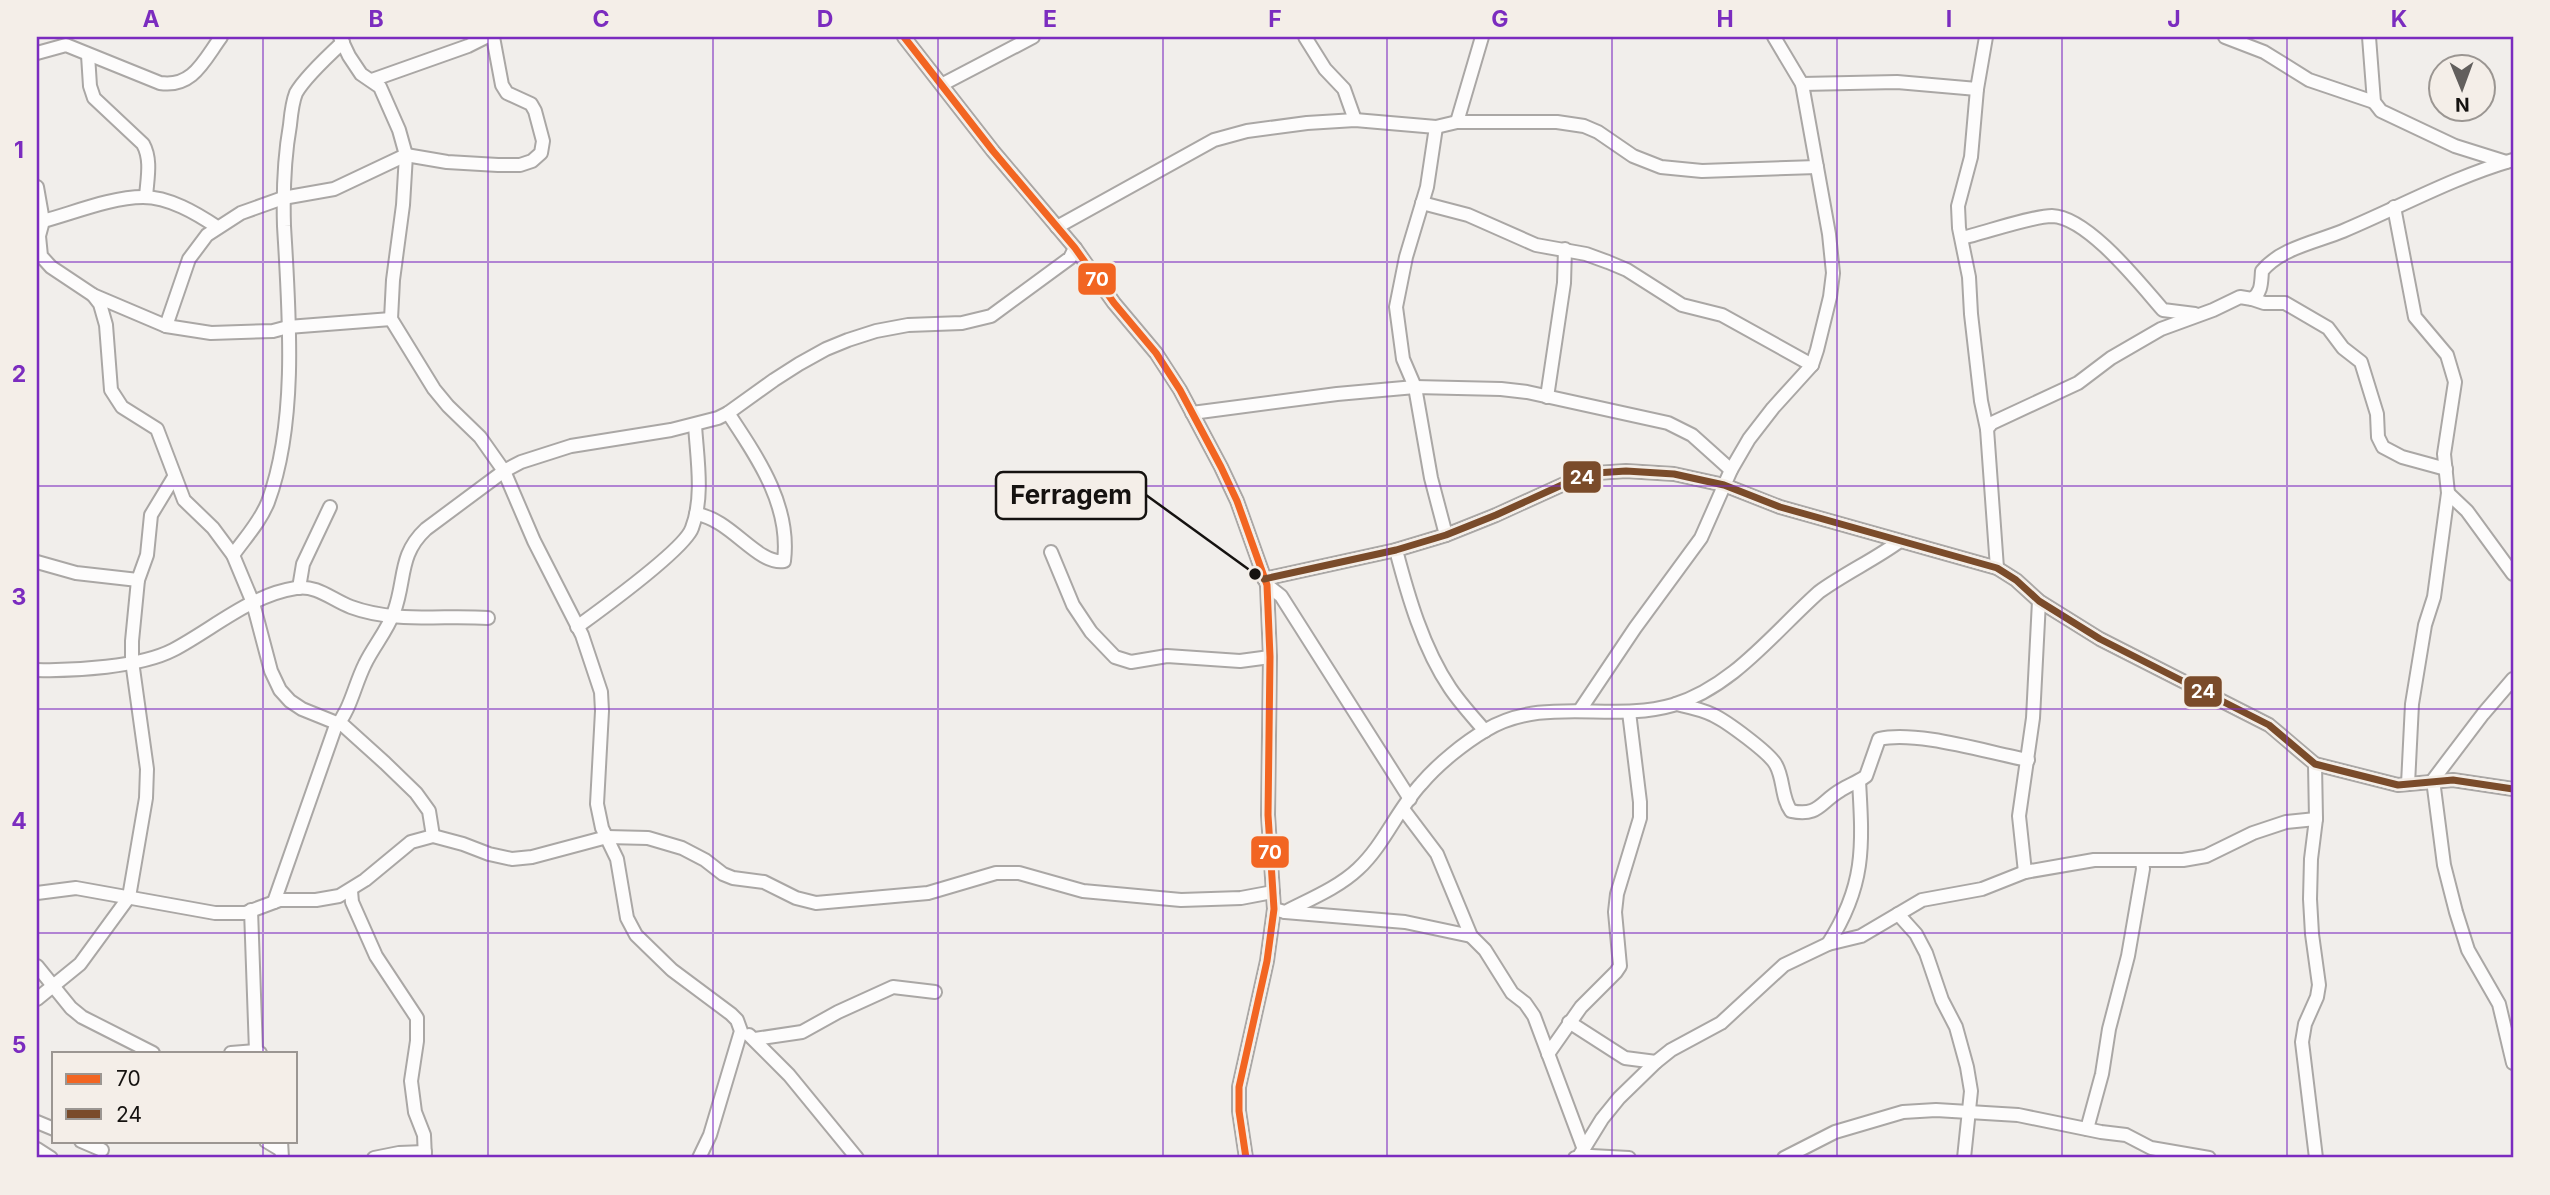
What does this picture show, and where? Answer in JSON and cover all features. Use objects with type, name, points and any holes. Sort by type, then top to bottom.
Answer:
[{"type":"street","points":[[37,53],[66,45],[160,83],[171,84],[191,77],[220,37]]},
{"type":"street","points":[[373,80],[486,37]]},
{"type":"street","points":[[166,326],[189,259],[207,235],[241,213],[283,198],[334,189],[406,155],[447,162],[520,165],[533,161],[541,153],[543,141],[535,111],[530,104],[507,93],[502,85],[493,37]]},
{"type":"street","points":[[904,37],[993,151],[1075,248],[1114,303],[1156,353],[1192,412],[1237,501],[1265,582],[1270,657],[1268,815],[1273,892],[1279,911],[1239,1087],[1239,1111],[1246,1158]]},
{"type":"street","points":[[943,84],[1033,37]]},
{"type":"street","points":[[1305,37],[1325,69],[1344,89],[1355,120]]},
{"type":"street","points":[[1457,122],[1482,37]]},
{"type":"street","points":[[1580,710],[1701,538],[1731,470],[1749,439],[1812,365],[1826,317],[1833,273],[1802,84],[1774,37]]},
{"type":"street","points":[[1986,37],[1977,89],[1973,145],[1958,206],[1969,277],[1981,401],[1987,429],[1997,568]]},
{"type":"street","points":[[2225,37],[2264,52],[2309,80],[2374,102],[2381,111],[2424,133],[2455,146],[2509,161]]},
{"type":"street","points":[[2369,37],[2374,102]]},
{"type":"street","points":[[233,555],[261,517],[274,483],[287,409],[288,327],[283,198],[284,164],[295,95],[341,39],[361,74],[380,87],[406,155],[391,319],[433,389],[480,437],[504,471],[534,541],[577,626],[601,692],[597,804],[599,818],[617,859],[627,918],[636,935],[672,970],[731,1014],[737,1020],[741,1031],[710,1135],[699,1158]]},
{"type":"street","points":[[88,55],[90,86],[94,98],[143,144],[146,151],[146,197]]},
{"type":"street","points":[[1802,84],[1897,82],[1977,89]]},
{"type":"street","points":[[1057,227],[1214,140],[1273,127],[1355,120],[1436,127],[1457,122],[1557,122],[1584,126],[1598,132],[1633,156],[1661,167],[1684,170],[1817,167]]},
{"type":"street","points":[[1436,127],[1422,203],[1403,270],[1396,307],[1403,359],[1415,387],[1431,478],[1446,535]]},
{"type":"street","points":[[2252,299],[2258,295],[2261,287],[2262,271],[2279,256],[2509,161]]},
{"type":"street","points":[[37,187],[43,221],[40,262],[93,295],[166,326],[211,332],[273,331],[288,327],[391,319]]},
{"type":"street","points":[[43,221],[122,200],[146,197],[183,208],[217,227]]},
{"type":"street","points":[[1422,203],[1480,219],[1536,246],[1586,254],[1627,270],[1682,305],[1722,315],[1812,365]]},
{"type":"street","points":[[2394,207],[2415,317],[2447,355],[2455,382],[2444,454],[2448,493],[2434,597],[2425,625],[2414,681],[2408,784]]},
{"type":"street","points":[[1962,238],[2039,218],[2062,218],[2112,252],[2164,310],[2202,314]]},
{"type":"street","points":[[274,902],[333,734],[350,703],[374,646],[393,615],[404,564],[416,538],[504,471],[530,459],[571,446],[695,425],[728,413],[774,380],[826,349],[876,331],[908,325],[962,323],[991,316],[1070,258],[1075,248]]},
{"type":"street","points":[[1547,397],[1564,283],[1564,250]]},
{"type":"street","points":[[93,295],[100,304],[106,325],[111,390],[122,407],[157,429],[184,500],[213,528],[233,555],[253,603],[271,671],[279,690],[302,709],[339,724],[354,734],[415,793],[429,811],[433,836]]},
{"type":"street","points":[[1987,429],[2001,417],[2078,383],[2111,358],[2161,329],[2240,297],[2264,303],[2285,303],[2328,328],[2343,348],[2361,362],[2377,414],[2378,437],[2383,447],[2402,457],[2446,469]]},
{"type":"street","points":[[1192,412],[1415,387],[1501,389],[1668,423],[1692,435],[1731,470]]},
{"type":"street","points":[[696,514],[710,516],[765,557],[784,561],[781,515],[775,493],[757,456],[728,413]]},
{"type":"street","points":[[577,626],[619,596],[687,538],[692,530],[696,514],[695,425]]},
{"type":"street","points":[[1265,582],[1396,551],[1446,535],[1575,479],[1596,473],[1626,471],[1674,474],[1724,485],[1780,507],[1997,568],[2016,580],[2039,601],[2110,645],[2269,725],[2315,764],[2381,782],[2475,782],[2513,789]]},
{"type":"street","points":[[37,999],[80,964],[129,897],[146,798],[147,769],[132,662],[138,580],[147,555],[151,515],[174,477]]},
{"type":"street","points":[[2448,493],[2467,511],[2513,574]]},
{"type":"street","points":[[299,588],[303,564],[330,507]]},
{"type":"street","points":[[1279,911],[1356,871],[1429,776],[1485,731],[1507,719],[1544,712],[1629,712],[1676,704],[1728,676],[1819,592],[1900,541]]},
{"type":"street","points":[[1396,551],[1405,584],[1438,668],[1451,690],[1485,731]]},
{"type":"street","points":[[1051,552],[1073,605],[1091,632],[1115,657],[1130,662],[1167,656],[1240,661],[1270,657]]},
{"type":"street","points":[[37,562],[76,573],[138,580]]},
{"type":"street","points":[[1265,582],[1281,596],[1437,854],[1471,936],[1485,950],[1512,993],[1525,1003],[1534,1016],[1578,1155]]},
{"type":"street","points":[[37,670],[97,667],[161,655],[253,603],[282,591],[299,588],[314,589],[350,607],[393,615],[488,618]]},
{"type":"street","points":[[2025,872],[2019,816],[2028,760],[2039,601]]},
{"type":"street","points":[[2513,679],[2433,780],[2444,865],[2460,924],[2468,950],[2499,1004],[2513,1063]]},
{"type":"street","points":[[1676,704],[1716,716],[1769,755],[1777,767],[1786,804],[1791,811],[1804,814],[1814,811],[1839,791],[1866,776],[1879,739],[1892,736],[1974,748],[2028,760]]},
{"type":"street","points":[[1548,1054],[1570,1022],[1620,966],[1615,912],[1617,894],[1640,818],[1629,712]]},
{"type":"street","points":[[2315,764],[2316,819],[2311,859],[2311,899],[2312,934],[2319,985],[2317,997],[2305,1024],[2302,1042],[2316,1158]]},
{"type":"street","points":[[1828,944],[1844,919],[1857,884],[1863,836],[1859,781]]},
{"type":"street","points":[[1578,1155],[1619,1098],[1656,1062],[1671,1050],[1721,1023],[1784,965],[1828,944],[1861,936],[1922,900],[1982,888],[2025,872],[2094,860],[2183,860],[2206,856],[2264,829],[2286,822],[2316,819]]},
{"type":"street","points":[[37,893],[76,888],[233,914],[274,902],[347,897],[411,842],[433,836],[512,859],[532,857],[607,837],[648,838],[666,842],[705,860],[733,878],[764,882],[796,898],[816,903],[928,893],[996,873],[1019,873],[1083,891],[1181,900],[1241,898],[1273,892]]},
{"type":"street","points":[[2087,1129],[2128,956],[2143,869],[2142,860]]},
{"type":"street","points":[[347,897],[384,970],[417,1018],[417,1041],[411,1081],[415,1112],[424,1135],[425,1155],[399,1153],[374,1158]]},
{"type":"street","points":[[251,910],[258,1052]]},
{"type":"street","points":[[1279,911],[1405,922],[1471,936]]},
{"type":"street","points":[[1898,914],[1921,943],[1956,1027],[1967,1067],[1971,1091],[1965,1158]]},
{"type":"street","points":[[37,966],[71,1008],[82,1017],[151,1052]]},
{"type":"street","points":[[755,1039],[802,1032],[893,987],[935,992]]},
{"type":"street","points":[[1570,1022],[1625,1058],[1656,1062]]},
{"type":"street","points":[[741,1031],[755,1039],[789,1075],[857,1158]]},
{"type":"street","points":[[1784,1158],[1835,1132],[1885,1116],[1914,1111],[1970,1111],[2018,1115],[2126,1135],[2160,1150],[2201,1157]]},
{"type":"street","points":[[83,1142],[102,1150]]},
{"type":"street","points":[[37,1149],[51,1158]]},
{"type":"street","points":[[1578,1155],[1629,1158]]},
{"type":"transit line","name":"70","points":[[904,37],[993,151],[1075,248],[1114,303],[1156,353],[1180,390],[1221,467],[1237,501],[1267,585],[1270,657],[1268,815],[1274,909],[1267,961],[1239,1087],[1239,1111],[1246,1158]]},
{"type":"transit line","name":"24","points":[[1264,579],[1396,550],[1446,535],[1575,479],[1596,473],[1626,471],[1674,474],[1724,485],[1780,507],[1997,568],[2016,580],[2039,601],[2100,639],[2269,725],[2315,764],[2398,785],[2453,780],[2513,789]]},
{"type":"place","name":"Ferragem","points":[[1255,574]]}]
